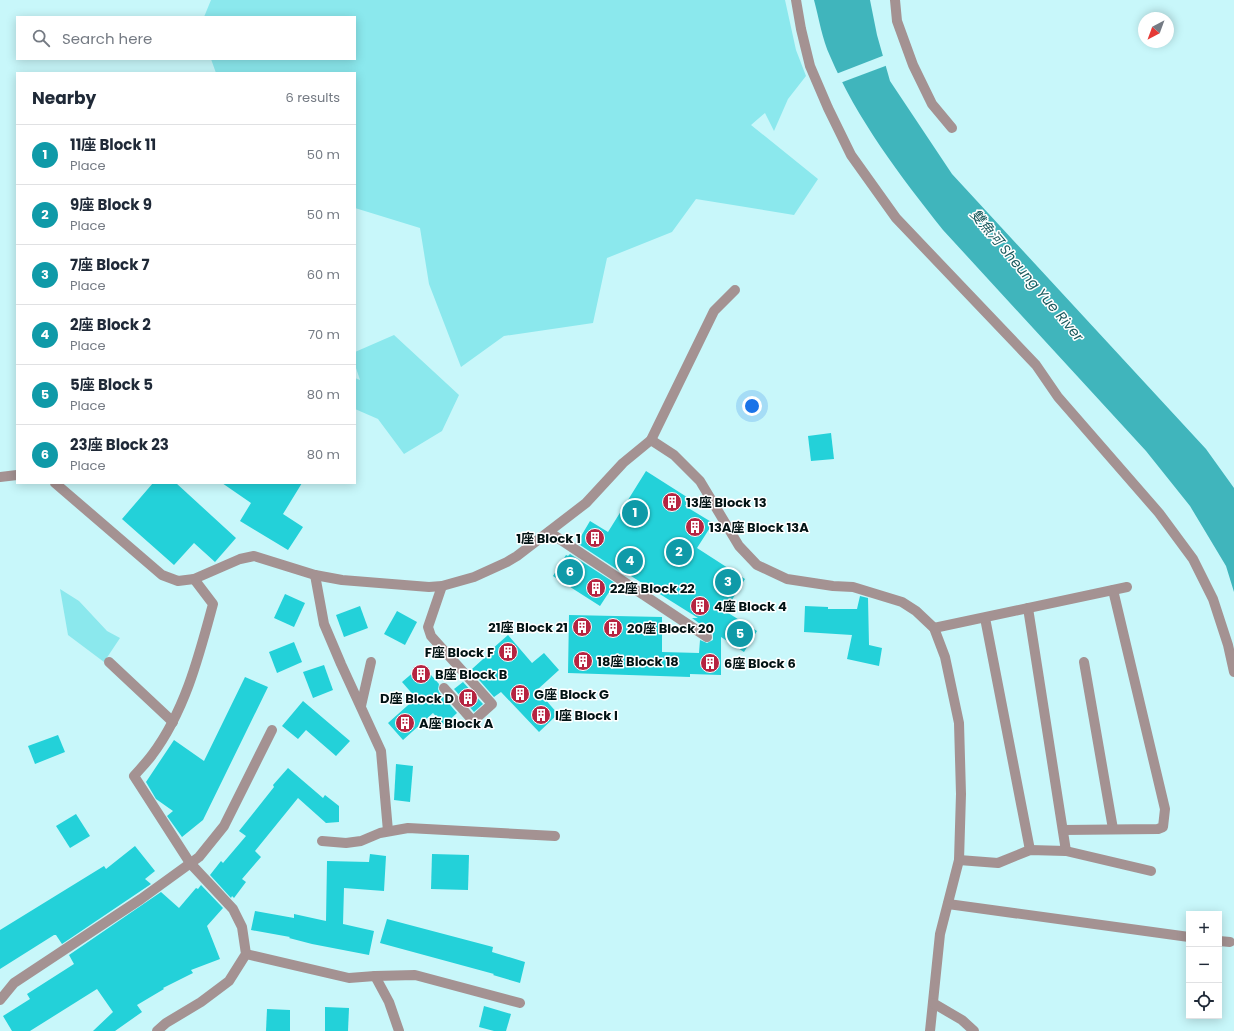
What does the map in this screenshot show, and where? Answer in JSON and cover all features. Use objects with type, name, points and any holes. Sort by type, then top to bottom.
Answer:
[{"type":"street","points":[[796,0],[810,66],[828,108],[851,155],[896,218],[1036,365],[1058,397],[1168,525],[1193,559],[1213,599],[1228,645],[1234,672]]},
{"type":"street","points":[[895,0],[897,21],[913,65],[932,104],[952,128]]},
{"type":"street","points":[[56,484],[162,575],[178,581],[194,579],[240,559],[254,556],[315,575],[357,582],[415,586],[442,586],[474,577],[517,556],[549,532],[586,503],[623,463],[651,440],[714,311],[735,290]]},
{"type":"street","points":[[651,440],[674,455],[700,481],[739,546],[757,565],[787,579],[833,586],[853,587],[902,602],[916,611],[934,628],[945,657],[959,723],[961,794],[959,860],[940,934],[930,1031]]},
{"type":"street","points":[[0,477],[16,475]]},
{"type":"street","points":[[549,532],[707,637]]},
{"type":"street","points":[[315,575],[324,624],[381,751],[388,832]]},
{"type":"street","points":[[157,1031],[166,1023],[201,1002],[229,981],[246,954],[242,927],[232,909],[190,863],[134,776],[152,755],[173,722],[196,667],[213,604],[194,579]]},
{"type":"street","points":[[442,586],[428,627],[431,636],[492,704],[473,721],[444,688]]},
{"type":"street","points":[[934,628],[1127,587]]},
{"type":"street","points":[[1063,830],[1158,829],[1162,827],[1165,809],[1113,590]]},
{"type":"street","points":[[1028,608],[1066,851]]},
{"type":"street","points":[[985,618],[1030,850]]},
{"type":"street","points":[[109,662],[173,722]]},
{"type":"street","points":[[361,706],[372,662]]},
{"type":"street","points":[[1084,662],[1113,829]]},
{"type":"street","points":[[0,1000],[14,983],[141,900],[199,857],[224,826],[272,730]]},
{"type":"street","points":[[322,841],[346,843],[360,841],[380,832],[408,828],[556,836]]},
{"type":"street","points":[[959,860],[998,863],[1030,850],[1066,851],[1151,871]]},
{"type":"street","points":[[948,904],[1186,936]]},
{"type":"street","points":[[1222,941],[1230,942]]},
{"type":"street","points":[[246,954],[349,978],[415,975],[520,1003]]},
{"type":"street","points":[[376,976],[389,1002],[399,1031]]},
{"type":"street","points":[[933,1003],[962,1020],[974,1031]]},
{"type":"shaded area","points":[[211,0],[785,0],[796,50],[806,76],[788,99],[774,131],[765,113],[751,125],[818,179],[794,215],[696,199],[672,232],[607,258],[593,323],[504,336],[461,367],[429,284],[420,228],[356,208],[356,72],[216,72],[211,60],[356,60],[356,16],[204,16]]},
{"type":"shaded area","points":[[394,335],[459,395],[442,431],[404,454],[378,419],[356,409],[356,378],[360,380],[356,368],[356,352]]},
{"type":"shaded area","points":[[60,589],[79,601],[107,631],[120,638],[104,662],[68,635]]},
{"type":"water","name":"雙魚河 Sheung Yue River","points":[[814,0],[870,0],[877,35],[890,81],[952,174],[1206,449],[1234,488],[1234,592],[1226,566],[1190,506],[1146,451],[943,230],[880,146],[853,102],[830,56],[825,43]]},
{"type":"pier","points":[[885,55],[888,65],[840,83],[836,74]]},
{"type":"building","points":[[831,433],[834,459],[811,461],[808,436]]},
{"type":"building","points":[[646,471],[690,499],[685,506],[713,523],[697,548],[745,579],[725,611],[757,631],[744,652],[721,637],[721,675],[690,674],[690,677],[568,673],[569,615],[662,617],[662,652],[699,653],[700,640],[707,643],[713,640],[713,634],[692,618],[698,618],[623,571],[621,572],[577,543],[590,521],[608,532]]},
{"type":"building","points":[[152,484],[177,484],[236,538],[215,562],[194,543],[174,565],[122,519]]},
{"type":"building","points":[[223,484],[301,484],[283,514],[303,527],[288,550],[240,521],[251,503]]},
{"type":"building","points":[[570,554],[615,583],[600,606],[553,576],[566,555],[568,556]]},
{"type":"building","points":[[285,594],[305,603],[294,627],[274,618]]},
{"type":"building","points":[[860,596],[868,598],[869,645],[882,648],[879,666],[847,659],[852,635],[804,632],[805,606],[828,607],[828,609],[857,609]]},
{"type":"building","points":[[360,606],[368,628],[344,637],[336,615]]},
{"type":"building","points":[[397,611],[417,622],[405,645],[384,634]]},
{"type":"building","points":[[508,635],[532,663],[544,653],[559,670],[537,690],[558,714],[539,732],[501,692],[494,697],[473,673],[474,672],[472,669]]},
{"type":"building","points":[[294,642],[302,662],[277,673],[269,652]]},
{"type":"building","points":[[324,665],[333,690],[313,698],[303,672]]},
{"type":"building","points":[[422,665],[439,684],[439,692],[457,713],[444,725],[433,713],[403,740],[388,723],[416,698],[402,682]]},
{"type":"building","points":[[245,677],[268,687],[203,820],[182,837],[167,816],[173,811],[156,799],[146,782],[174,740],[204,761]]},
{"type":"building","points":[[463,682],[483,704],[474,712],[454,689]]},
{"type":"building","points":[[303,701],[350,741],[336,756],[306,730],[298,739],[282,726]]},
{"type":"building","points":[[58,735],[65,752],[35,764],[28,746]]},
{"type":"building","points":[[396,764],[413,766],[410,802],[394,800]]},
{"type":"building","points":[[288,768],[323,798],[325,795],[339,806],[339,822],[326,823],[298,798],[255,851],[261,857],[242,879],[246,882],[234,898],[232,896],[231,898],[210,875],[221,861],[223,863],[246,836],[239,831],[274,787],[273,785]]},
{"type":"building","points":[[76,814],[90,836],[70,848],[56,826]]},
{"type":"building","points":[[135,846],[155,871],[145,879],[151,884],[62,944],[56,935],[54,935],[0,969],[0,930],[104,866],[106,869]]},
{"type":"building","points":[[370,854],[386,856],[384,891],[344,888],[343,924],[374,931],[369,955],[312,944],[289,938],[290,937],[251,930],[255,911],[294,918],[294,914],[326,921],[327,861],[369,862]]},
{"type":"building","points":[[432,854],[469,855],[468,890],[431,889]]},
{"type":"building","points":[[201,885],[223,908],[207,926],[220,959],[191,970],[193,973],[163,988],[164,989],[137,1005],[142,1012],[115,1031],[93,1031],[113,1012],[97,989],[30,1031],[12,1031],[3,1016],[30,999],[27,994],[74,964],[69,955],[161,892],[179,908],[196,888],[198,889]]},
{"type":"building","points":[[387,919],[493,947],[492,952],[525,962],[520,983],[493,975],[494,974],[380,943]]},
{"type":"building","points":[[484,1006],[511,1014],[506,1031],[494,1031],[479,1027]]},
{"type":"building","points":[[325,1007],[349,1008],[348,1031],[325,1031]]},
{"type":"building","points":[[267,1009],[290,1010],[290,1031],[266,1031]]},
{"type":"place","name":"13座 Block 13","points":[[672,502]]},
{"type":"place","name":"11座 Block 11","points":[[635,513]]},
{"type":"place","name":"13A座 Block 13A","points":[[695,527]]},
{"type":"place","name":"1座 Block 1","points":[[595,538]]},
{"type":"place","name":"9座 Block 9","points":[[679,552]]},
{"type":"place","name":"2座 Block 2","points":[[630,561]]},
{"type":"place","name":"23座 Block 23","points":[[570,572]]},
{"type":"place","name":"7座 Block 7","points":[[728,582]]},
{"type":"place","name":"22座 Block 22","points":[[596,588]]},
{"type":"place","name":"4座 Block 4","points":[[700,606]]},
{"type":"place","name":"21座 Block 21","points":[[582,627]]},
{"type":"place","name":"20座 Block 20","points":[[613,628]]},
{"type":"place","name":"5座 Block 5","points":[[740,634]]},
{"type":"place","name":"F座 Block F","points":[[508,652]]},
{"type":"place","name":"18座 Block 18","points":[[583,661]]},
{"type":"place","name":"6座 Block 6","points":[[710,663]]},
{"type":"place","name":"B座 Block B","points":[[421,674]]},
{"type":"place","name":"G座 Block G","points":[[520,694]]},
{"type":"place","name":"D座 Block D","points":[[468,698]]},
{"type":"place","name":"I座 Block I","points":[[541,715]]},
{"type":"place","name":"A座 Block A","points":[[405,723]]}]
